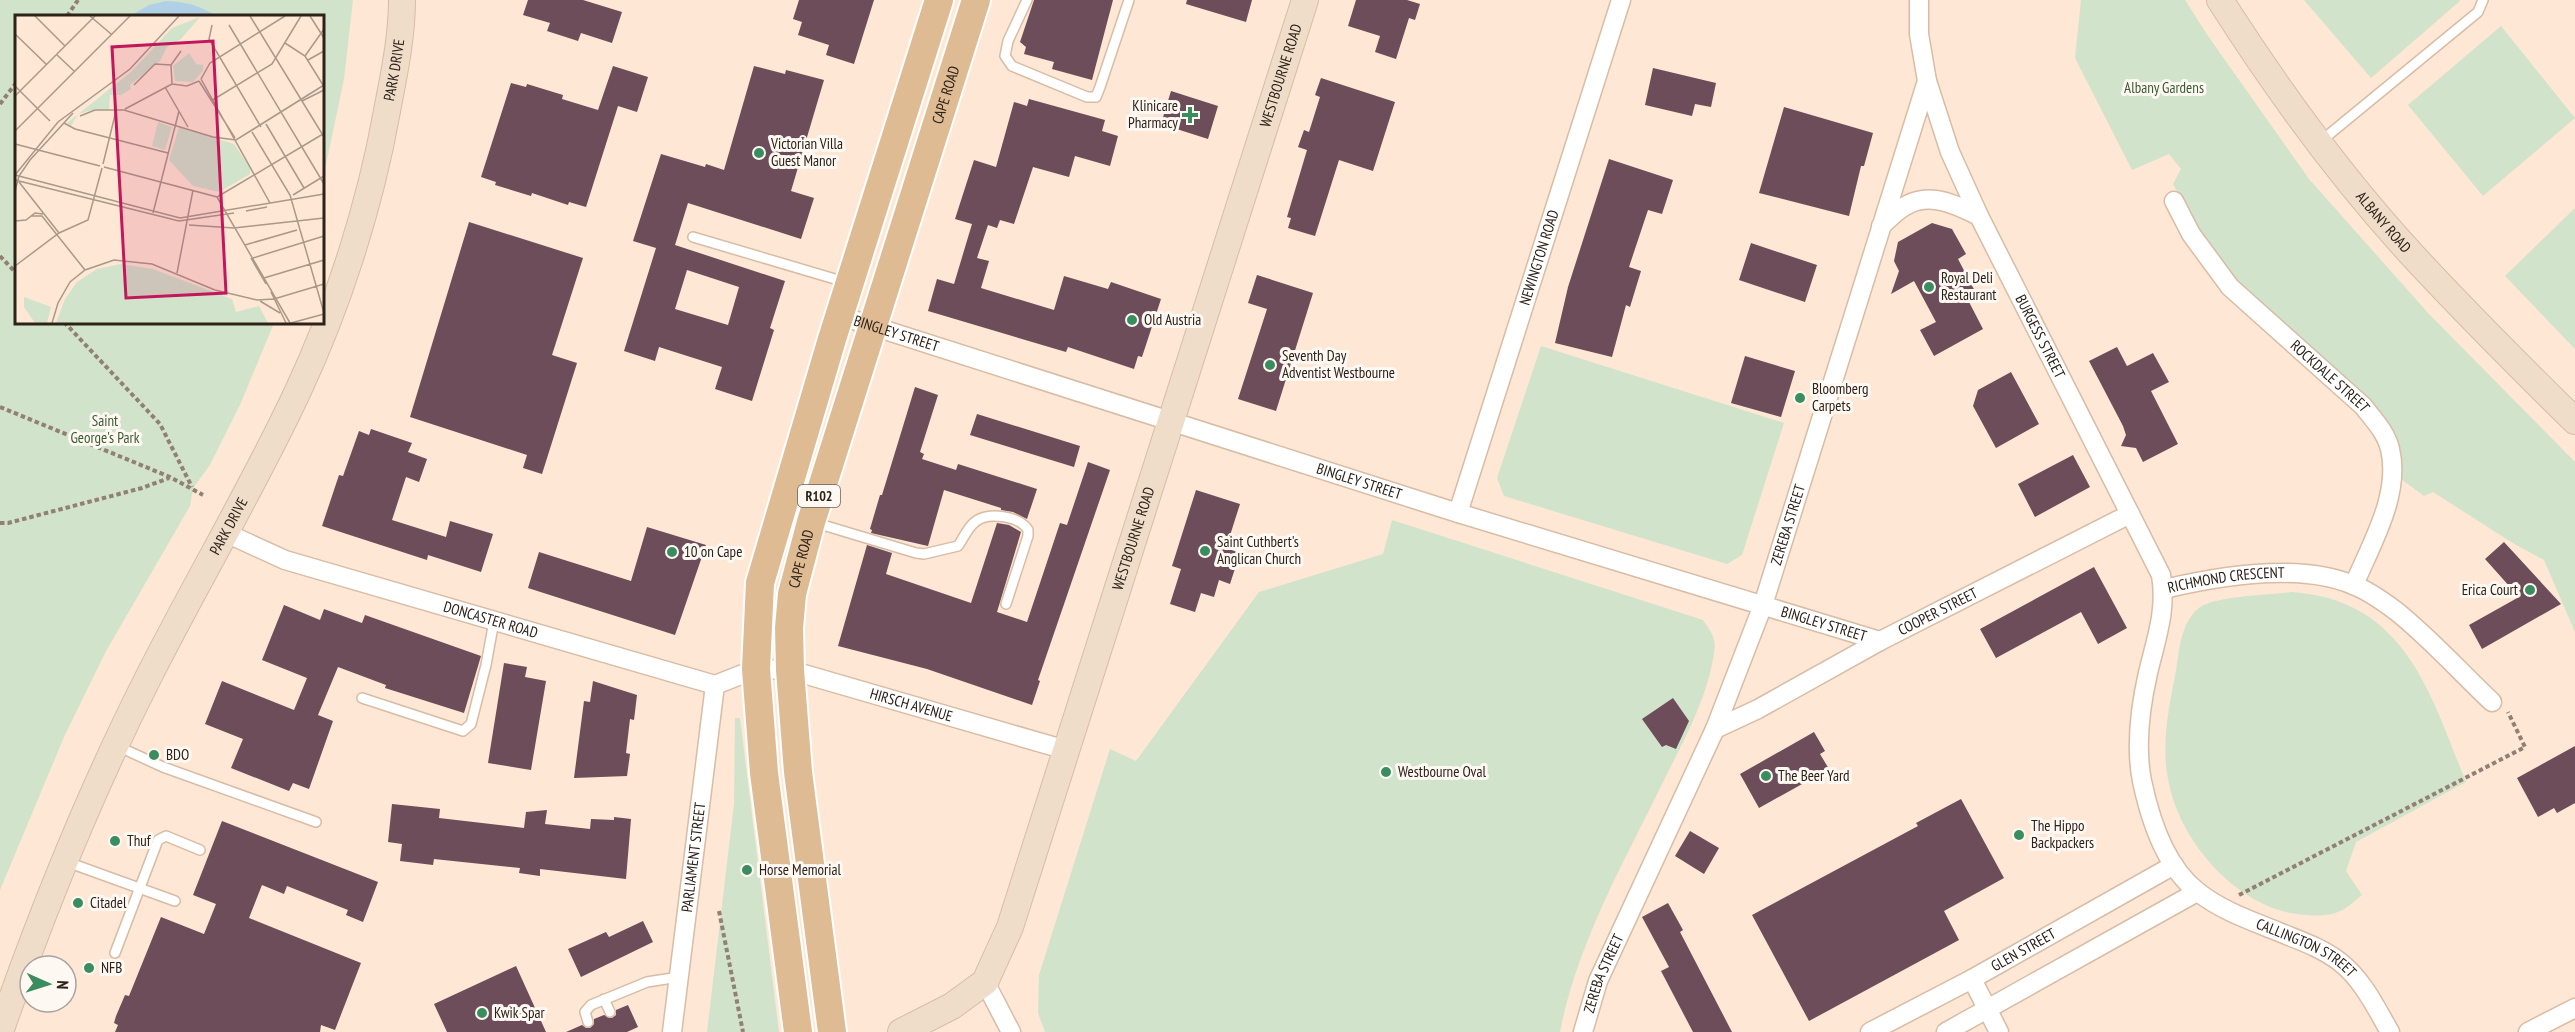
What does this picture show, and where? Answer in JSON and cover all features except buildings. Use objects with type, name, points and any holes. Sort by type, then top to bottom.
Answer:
[{"type":"main road","name":"R102","points":[[798,1032],[764,773],[756,669],[762,575],[939,0]]},
{"type":"main road","name":"CAPE ROAD","points":[[832,1032],[798,772],[790,670],[789,628],[792,594],[811,522],[976,0]]},
{"type":"street","name":"PARK DRIVE","points":[[0,1032],[41,914],[114,745],[298,392],[344,273],[362,217],[382,141],[398,48],[402,0]]},
{"type":"street","name":"WESTBOURNE ROAD","points":[[901,1032],[952,1006],[985,982],[1010,927],[1305,0]]},
{"type":"street","name":"NEWINGTON ROAD","points":[[1458,513],[1621,0]]},
{"type":"street","name":"ALBANY ROAD","points":[[2220,0],[2283,96],[2414,257],[2575,421]]},
{"type":"street","name":"ZEREBA STREET","points":[[1583,1032],[1598,981],[1715,729],[1763,605],[1927,81],[1914,2]]},
{"type":"street","name":"BURGESS STREET","points":[[1927,81],[1950,152],[1979,216],[2161,575],[2164,589]]},
{"type":"street","points":[[1880,227],[1906,205],[1920,201],[1947,202],[1979,216]]},
{"type":"street","name":"ROCKDALE STREET","points":[[2174,201],[2191,234],[2230,287],[2363,406],[2379,425],[2390,448],[2392,477],[2388,497],[2378,529],[2354,585]]},
{"type":"street","name":"BINGLEY STREET","points":[[841,315],[1458,513],[1880,641]]},
{"type":"street","name":"COOPER STREET","points":[[1715,729],[1758,709],[1880,641],[2130,514]]},
{"type":"street","name":"DONCASTER ROAD","points":[[226,533],[285,560],[715,685]]},
{"type":"street","name":"RICHMOND CRESCENT","points":[[2197,892],[2174,865],[2159,837],[2149,810],[2142,777],[2138,737],[2146,682],[2162,620],[2164,589],[2224,578],[2292,573],[2320,576],[2354,585],[2394,610],[2492,702]]},
{"type":"street","points":[[715,685],[756,669]]},
{"type":"street","name":"HIRSCH AVENUE","points":[[756,669],[790,670],[1065,750]]},
{"type":"street","name":"PARLIAMENT STREET","points":[[672,1032],[715,685]]},
{"type":"street","name":"GLEN STREET","points":[[1870,1032],[1972,979],[2174,865]]},
{"type":"street","points":[[1946,1032],[2197,892]]},
{"type":"street","name":"CALLINGTON STREET","points":[[2197,892],[2230,911],[2319,948],[2342,963],[2360,982],[2390,1032]]},
{"type":"street","points":[[1972,979],[1999,1032]]},
{"type":"street","points":[[985,982],[1011,1032]]},
{"type":"street","points":[[2528,1032],[2575,1008]]},
{"type":"lane","points":[[1027,0],[1008,41],[1005,56],[1012,66],[1087,97],[1096,97],[1129,0]]},
{"type":"lane","points":[[2319,142],[2478,12],[2483,0]]},
{"type":"lane","points":[[693,237],[850,284]]},
{"type":"lane","points":[[811,522],[870,541],[924,554],[958,546],[974,522],[983,517],[1000,516],[1020,522],[1028,530],[1028,536],[1006,604]]},
{"type":"lane","points":[[362,698],[463,730],[471,724],[494,621]]},
{"type":"lane","points":[[114,745],[163,767],[316,822]]},
{"type":"lane","points":[[115,953],[160,837],[166,836],[200,850]]},
{"type":"lane","points":[[63,861],[175,901]]},
{"type":"lane","points":[[588,1022],[585,1017],[586,1008],[604,999],[647,982],[679,977]]},
{"type":"lane","points":[[604,999],[610,1012]]},
{"type":"path","points":[[68,15],[78,0]]},
{"type":"path","points":[[0,104],[15,84]]},
{"type":"path","points":[[0,256],[15,272]]},
{"type":"path","points":[[66,324],[160,424],[193,488]]},
{"type":"path","points":[[0,407],[170,477],[203,495]]},
{"type":"path","points":[[0,523],[8,523],[98,500],[170,477]]},
{"type":"path","points":[[2230,911],[2240,893],[2525,747],[2505,704],[2492,702]]},
{"type":"path","points":[[719,911],[743,1032]]},
{"type":"green space","name":"Saint George's Park","points":[[0,0],[353,0],[344,79],[324,174],[324,15],[15,15],[15,324],[274,324],[240,405],[210,465],[193,488],[190,506],[105,653],[64,737],[0,890]]},
{"type":"green space","name":"Albany Gardens","points":[[2081,0],[2185,0],[2309,179],[2428,313],[2575,462],[2575,632],[2544,560],[2511,542],[2433,492],[2424,496],[2401,479],[2397,446],[2384,415],[2236,281],[2205,239],[2173,184],[2181,169],[2169,154],[2132,170],[2075,58]]},
{"type":"green space","points":[[2304,0],[2459,0],[2460,1],[2371,78]]},
{"type":"green space","points":[[2501,26],[2575,118],[2483,196],[2408,105]]},
{"type":"green space","points":[[2575,208],[2575,349],[2505,276]]},
{"type":"green space","points":[[1541,346],[1784,423],[1742,555],[1727,564],[1504,496],[1497,478]]},
{"type":"green space","name":"Westbourne Oval","points":[[1392,520],[1703,620],[1714,640],[1711,670],[1700,704],[1589,936],[1568,999],[1560,1032],[1045,1032],[1038,1013],[1039,975],[1110,749],[1136,761],[1259,592],[1383,554]]},
{"type":"green space","points":[[2292,592],[2330,599],[2362,612],[2387,632],[2408,656],[2425,684],[2440,715],[2466,782],[2356,842],[2346,871],[2362,895],[2343,910],[2324,915],[2283,911],[2259,902],[2237,888],[2217,870],[2199,850],[2185,827],[2174,803],[2166,766],[2167,725],[2180,646],[2188,621],[2193,614],[2206,604],[2216,601]]},
{"type":"green space","points":[[735,718],[740,718],[779,1032],[707,1032],[734,804]]},
{"type":"water","points":[[166,1],[180,2],[204,9],[214,15],[132,15],[149,5]]},
{"type":"place","name":"Klinicare Pharmacy","points":[[1190,115]]},
{"type":"place","name":"Victorian Villa Guest Manor","points":[[759,153]]},
{"type":"place","name":"Royal Deli Restaurant","points":[[1929,287]]},
{"type":"place","name":"Old Austria","points":[[1132,320]]},
{"type":"place","name":"Seventh Day Adventist Westbourne","points":[[1270,365]]},
{"type":"place","name":"Bloomberg Carpets","points":[[1800,398]]},
{"type":"place","name":"Saint Cuthbert's Anglican Church","points":[[1205,551]]},
{"type":"place","name":"10 on Cape","points":[[672,552]]},
{"type":"place","name":"Erica Court","points":[[2530,590]]},
{"type":"place","name":"BDO","points":[[154,755]]},
{"type":"place","name":"Westbourne Oval","points":[[1386,772]]},
{"type":"place","name":"The Beer Yard","points":[[1766,776]]},
{"type":"place","name":"The Hippo Backpackers","points":[[2019,835]]},
{"type":"place","name":"Thuf","points":[[115,841]]},
{"type":"place","name":"Horse Memorial","points":[[747,870]]},
{"type":"place","name":"Citadel","points":[[78,903]]},
{"type":"place","name":"NFB","points":[[89,968]]},
{"type":"place","name":"Kwik Spar","points":[[482,1013]]}]
